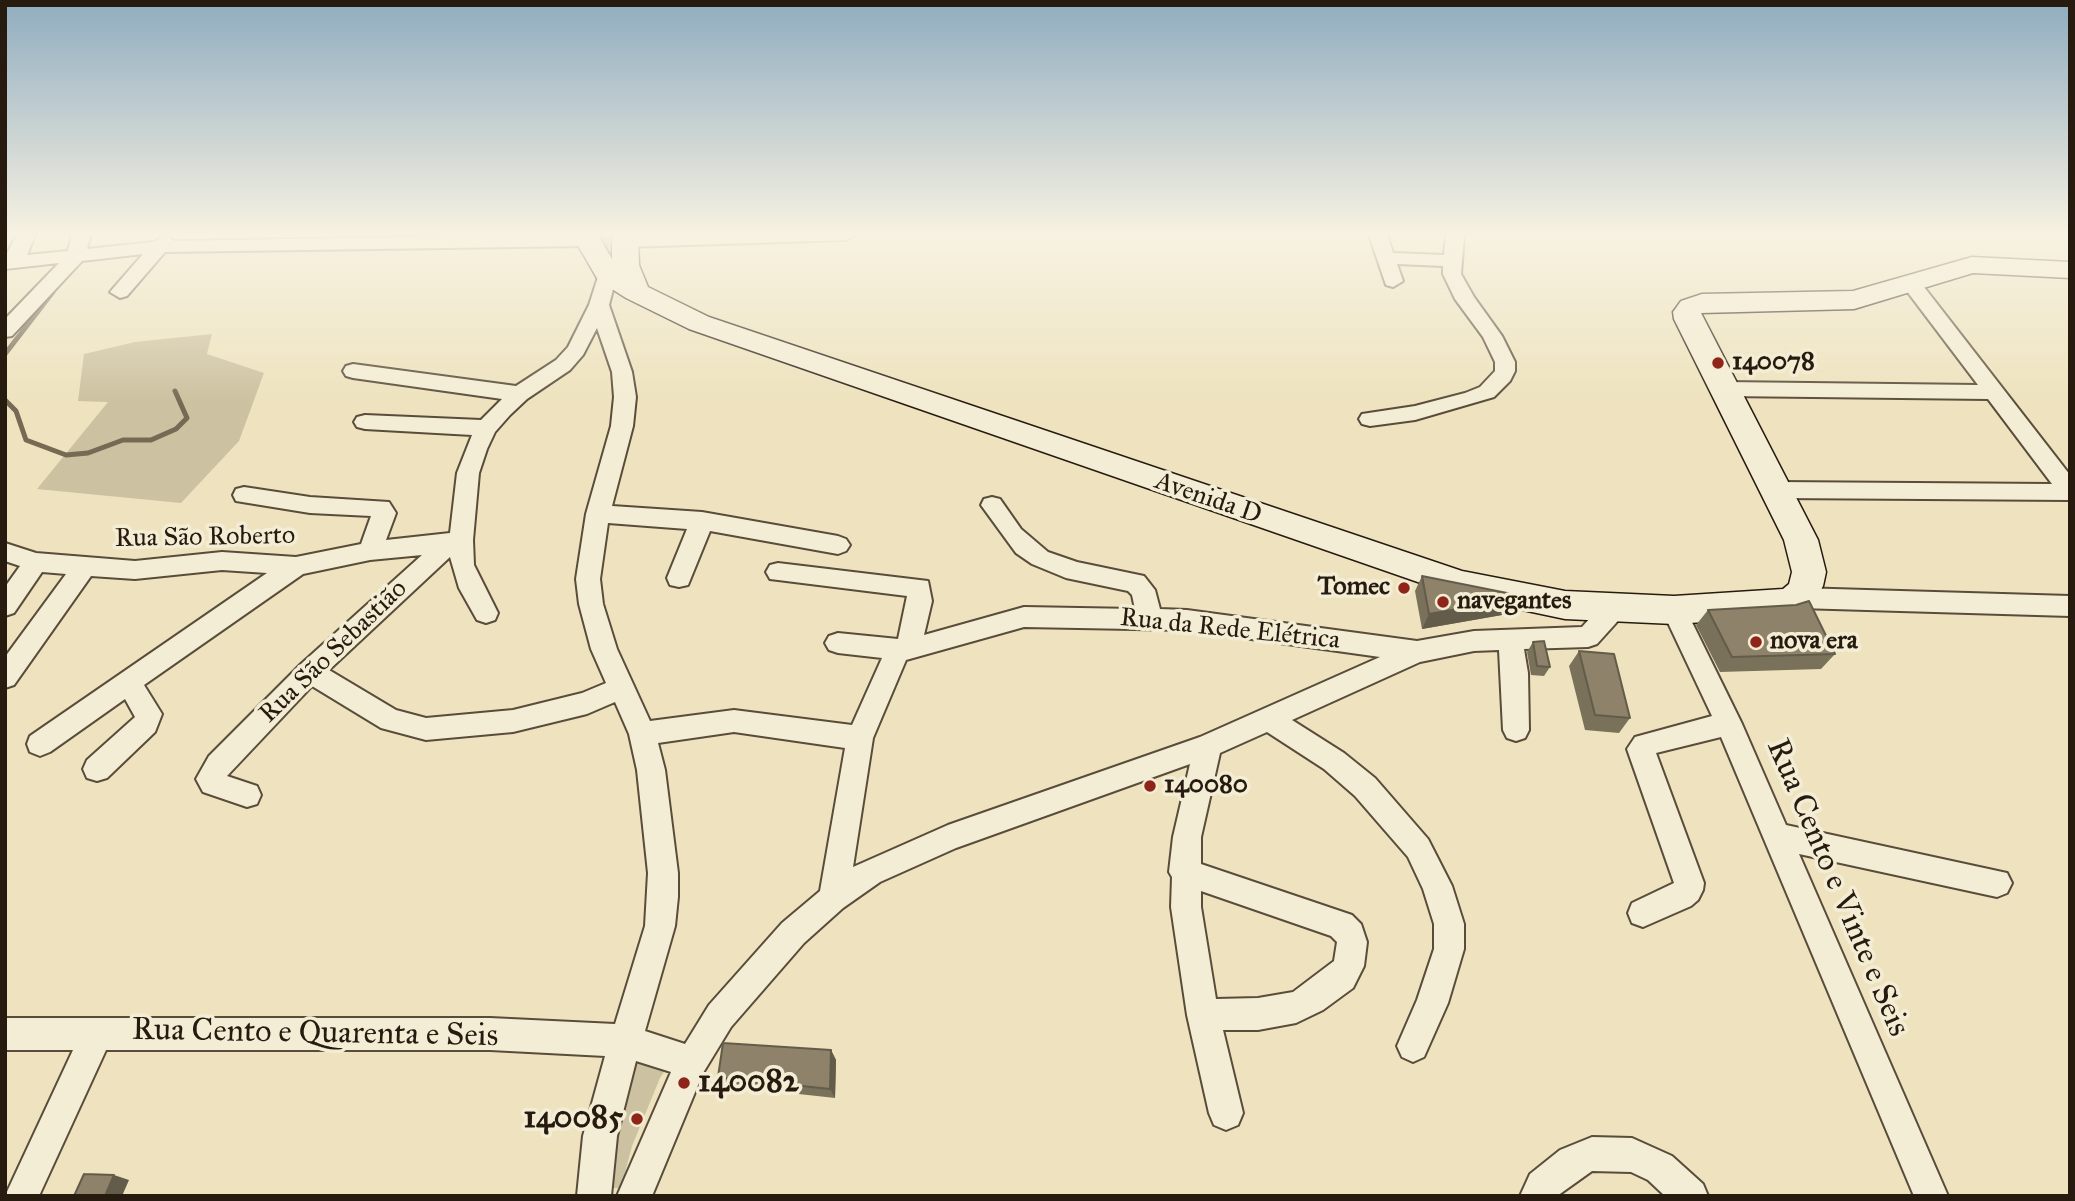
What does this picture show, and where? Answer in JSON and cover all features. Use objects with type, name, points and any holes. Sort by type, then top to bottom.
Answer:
[{"type":"main road","points":[[1799,598],[1810,572],[1801,540],[1688,319],[1687,312],[1691,307],[1702,303],[1854,300],[1882,291]]},
{"type":"main road","name":"Avenida D","points":[[636,292],[724,332],[1245,512],[1461,583],[1564,605],[1674,610],[1783,603],[1799,598]]},
{"type":"street","points":[[5,331],[43,291]]},
{"type":"street","points":[[486,613],[471,588],[455,541],[468,473],[486,428],[520,394],[570,358],[587,334],[603,291]]},
{"type":"street","points":[[1370,419],[1443,407],[1487,391],[1500,381],[1505,362],[1493,336],[1461,291]]},
{"type":"street","points":[[1917,291],[2070,492]]},
{"type":"street","points":[[594,1196],[600,1136],[660,926],[663,873],[651,770],[642,734],[604,649],[591,604],[588,579],[598,514],[622,426],[625,397],[622,372],[599,304]]},
{"type":"street","points":[[353,371],[520,394]]},
{"type":"street","points":[[1725,389],[1992,392]]},
{"type":"street","points":[[365,422],[486,428]]},
{"type":"street","points":[[1777,490],[2070,492]]},
{"type":"street","points":[[244,495],[310,505],[381,508],[384,513],[370,551]]},
{"type":"street","points":[[992,505],[1013,535],[1040,558],[1074,571],[1135,583],[1143,590],[1150,618]]},
{"type":"street","points":[[598,514],[702,522],[838,545]]},
{"type":"street","points":[[679,578],[702,522]]},
{"type":"street","name":"Rua São Roberto","points":[[5,552],[36,562],[83,567],[135,569],[222,561],[296,566],[370,551],[455,541]]},
{"type":"street","name":"Rua São Sebastião","points":[[247,795],[213,783],[209,779],[310,672],[455,541]]},
{"type":"street","points":[[5,606],[36,562]]},
{"type":"street","points":[[40,744],[296,566]]},
{"type":"street","points":[[5,677],[83,567]]},
{"type":"street","points":[[778,572],[919,588],[920,601],[903,650],[860,738],[833,898]]},
{"type":"street","points":[[1799,598],[2070,606]]},
{"type":"street","points":[[634,1196],[692,1062],[720,1016],[793,933],[833,898],[870,872],[948,838],[1208,746],[1416,652],[1474,641],[1588,637],[1616,606]]},
{"type":"street","name":"Rua Cento e Vinte e Seis","points":[[1674,610],[1730,724],[1931,1196]]},
{"type":"street","name":"Rua da Rede Elétrica","points":[[838,643],[903,650],[978,626],[1024,617],[1150,618],[1187,620],[1416,652]]},
{"type":"street","points":[[1510,639],[1515,673],[1516,730]]},
{"type":"street","points":[[310,672],[390,720],[426,729],[513,721],[552,713],[587,703],[623,687]]},
{"type":"street","points":[[97,769],[146,724],[148,719],[149,714],[127,681]]},
{"type":"street","points":[[1269,719],[1334,761],[1365,787],[1418,848],[1437,886],[1450,924],[1449,949],[1432,1003],[1413,1046]]},
{"type":"street","points":[[642,734],[734,721],[860,738]]},
{"type":"street","points":[[1643,913],[1681,896],[1688,890],[1689,883],[1641,749],[1645,745],[1667,738],[1730,724]]},
{"type":"street","points":[[1208,746],[1187,837],[1184,872],[1186,907],[1203,1015],[1226,1112]]},
{"type":"street","points":[[1777,836],[1997,883]]},
{"type":"street","points":[[1184,872],[1341,925],[1350,934],[1352,942],[1349,966],[1342,977],[1296,1007],[1258,1014],[1203,1015]]},
{"type":"street","points":[[21,1196],[98,1032]]},
{"type":"street","name":"Rua Cento e Quarenta e Seis","points":[[5,1034],[490,1034],[625,1041],[692,1062]]},
{"type":"street","points":[[1537,1196],[1542,1186],[1572,1162],[1592,1154],[1632,1155],[1660,1168],[1691,1196]]},
{"type":"shaded area","points":[[212,334],[207,354],[264,373],[239,441],[181,503],[37,489],[108,402],[78,401],[84,354],[135,342]]},
{"type":"shaded area","points":[[631,1056],[668,1066],[660,1078],[632,1146],[621,1188],[605,1188]]},
{"type":"building","points":[[1422,576],[1527,597],[1429,614]]},
{"type":"building","points":[[1809,601],[1835,654],[1732,657],[1708,610],[1796,605]]},
{"type":"building","points":[[1544,641],[1550,667],[1537,666],[1533,642]]},
{"type":"building","points":[[1579,651],[1614,654],[1630,718],[1595,715]]},
{"type":"building","points":[[723,1043],[831,1050],[830,1089],[718,1077]]},
{"type":"building","points":[[84,1174],[114,1175],[105,1196],[74,1196]]},
{"type":"waterway","points":[[5,354],[53,292]]},
{"type":"waterway","points":[[5,400],[16,411],[26,440],[66,455],[88,453],[123,440],[151,440],[176,429],[187,418],[175,391]]},
{"type":"place","name":"140078","points":[[1718,363]]},
{"type":"place","name":"Tomec","points":[[1404,588]]},
{"type":"place","name":"navegantes","points":[[1443,602]]},
{"type":"place","name":"nova era","points":[[1756,642]]},
{"type":"place","name":"140080","points":[[1150,786]]},
{"type":"place","name":"140082","points":[[684,1083]]},
{"type":"place","name":"140085","points":[[637,1119]]}]
